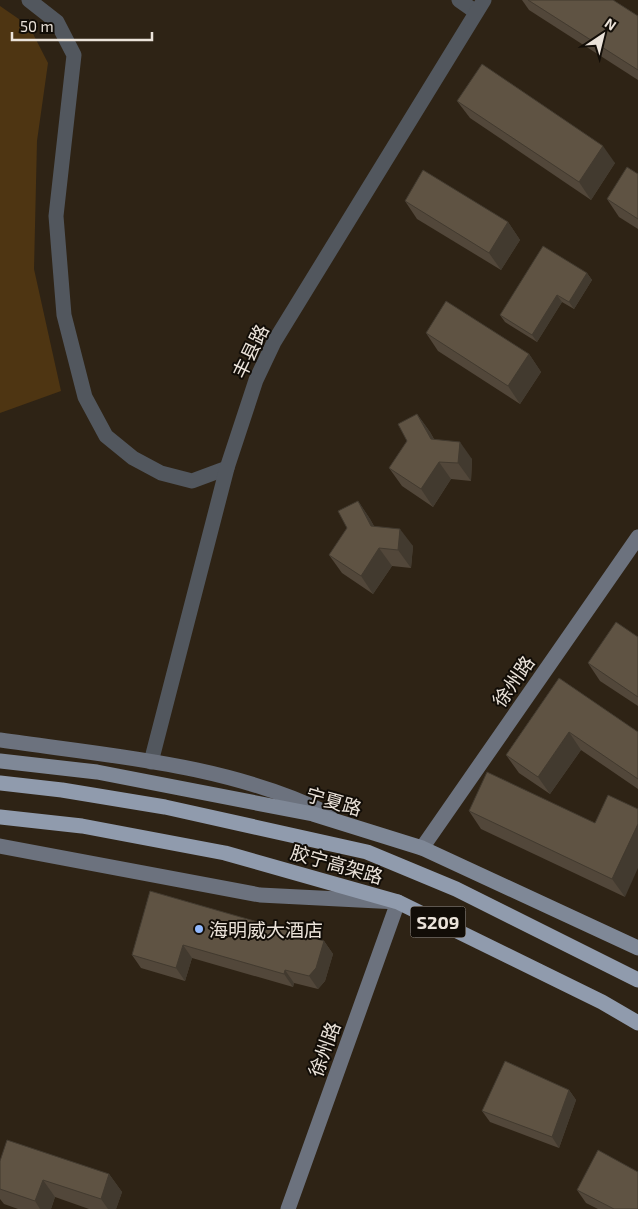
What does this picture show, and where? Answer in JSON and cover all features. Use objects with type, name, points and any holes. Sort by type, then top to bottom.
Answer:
[{"type":"highway","name":"胶宁高架路","points":[[0,783],[62,790],[165,807],[367,852],[456,888],[638,980]]},
{"type":"highway","name":"胶宁高架路","points":[[0,817],[82,826],[225,853],[398,902],[602,1002],[638,1023]]},
{"type":"main road","name":"宁夏路","points":[[0,761],[97,772],[313,814],[422,848],[638,948]]},
{"type":"street","points":[[28,0],[57,22],[74,55],[56,216],[64,315],[85,397],[106,436],[133,458],[161,473],[192,481],[227,468]]},
{"type":"street","points":[[458,0],[480,6]]},
{"type":"street","name":"丰县路","points":[[151,762],[227,468],[256,380],[274,342],[480,6]]},
{"type":"street","name":"徐州路","points":[[422,848],[638,537]]},
{"type":"street","points":[[0,740],[151,762],[244,782],[311,806],[352,826]]},
{"type":"street","points":[[0,846],[260,895],[398,902]]},
{"type":"street","name":"徐州路","points":[[288,1209],[398,902]]},
{"type":"shaded area","points":[[0,6],[29,26],[48,63],[37,141],[34,269],[61,391],[0,413]]},
{"type":"building","points":[[528,0],[613,0],[638,16],[638,70]]},
{"type":"building","points":[[482,64],[603,146],[579,182],[457,101]]},
{"type":"building","points":[[627,167],[638,174],[638,219],[607,199]]},
{"type":"building","points":[[423,170],[508,222],[489,253],[405,201]]},
{"type":"building","points":[[543,246],[587,273],[569,302],[557,295],[532,335],[500,315]]},
{"type":"building","points":[[446,301],[529,354],[508,386],[426,333]]},
{"type":"building","points":[[417,414],[431,439],[460,442],[458,463],[439,462],[421,489],[389,468],[407,441],[398,424]]},
{"type":"building","points":[[358,501],[371,526],[400,529],[398,550],[379,548],[361,576],[329,555],[347,528],[338,511]]},
{"type":"building","points":[[616,622],[638,637],[638,697],[588,663]]},
{"type":"building","points":[[559,678],[638,732],[638,779],[569,732],[538,777],[506,755]]},
{"type":"building","points":[[487,772],[595,823],[608,795],[638,809],[638,824],[612,879],[469,811]]},
{"type":"building","name":"海明威大酒店","points":[[150,891],[324,941],[316,968],[309,976],[285,970],[284,974],[183,945],[176,968],[132,955]]},
{"type":"building","points":[[505,1061],[569,1090],[552,1137],[482,1111]]},
{"type":"building","points":[[7,1140],[109,1174],[101,1199],[43,1180],[35,1201],[0,1189],[0,1161]]},
{"type":"building","points":[[598,1150],[638,1172],[638,1209],[614,1209],[577,1190]]},
{"type":"place","name":"海明威大酒店","points":[[199,929]]}]
